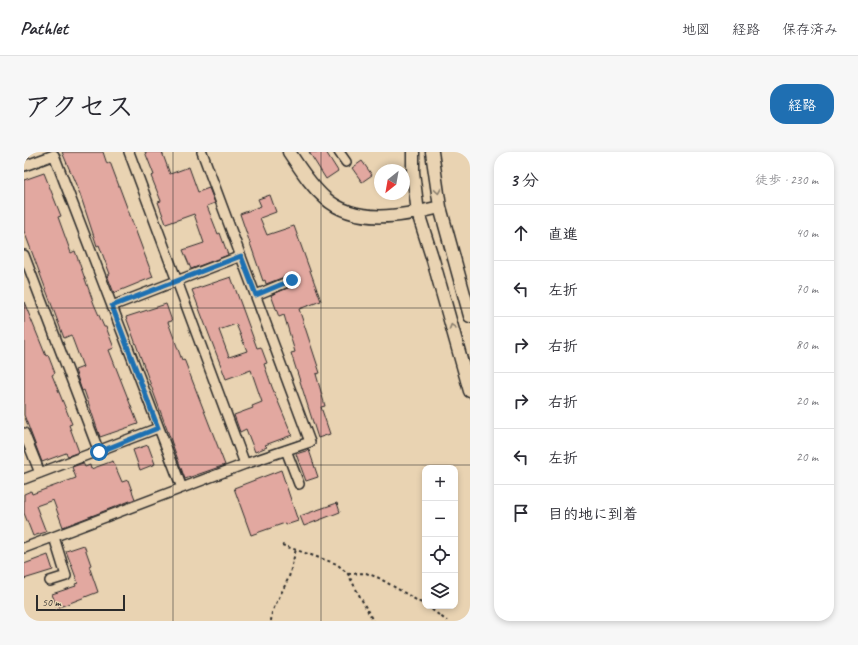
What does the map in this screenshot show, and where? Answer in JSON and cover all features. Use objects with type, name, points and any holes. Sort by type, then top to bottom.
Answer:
[{"type":"street","points":[[128,152],[245,464]]},
{"type":"street","points":[[24,548],[245,464],[310,442],[202,152]]},
{"type":"street","points":[[289,152],[310,183],[326,199],[344,210],[367,215],[394,217],[440,207]]},
{"type":"street","points":[[339,152],[346,162]]},
{"type":"street","points":[[413,152],[412,172],[418,213],[433,260],[470,391]]},
{"type":"street","points":[[432,152],[440,207],[470,316]]},
{"type":"street","points":[[24,166],[54,155],[182,488]]},
{"type":"street","points":[[24,255],[99,452]]},
{"type":"street","points":[[112,306],[241,256]]},
{"type":"street","points":[[256,295],[292,280]]},
{"type":"street","points":[[24,479],[99,452],[158,428]]},
{"type":"street","points":[[24,433],[40,473]]},
{"type":"street","points":[[286,450],[299,484]]},
{"type":"street","points":[[50,581],[66,576],[54,537]]},
{"type":"path","points":[[282,545],[337,564],[348,574],[373,621]]},
{"type":"path","points":[[271,621],[272,612],[289,577],[296,549]]},
{"type":"path","points":[[348,574],[366,573],[379,578],[422,603]]},
{"type":"path","points":[[431,609],[447,621]]},
{"type":"building","points":[[62,152],[103,152],[107,164],[110,162],[153,277],[114,293],[107,275],[110,274],[99,245],[97,246],[80,194]]},
{"type":"building","points":[[145,152],[162,152],[170,174],[189,167],[198,192],[209,188],[215,203],[207,206],[218,234],[220,233],[228,255],[191,269],[183,250],[204,243],[194,214],[166,224],[158,202],[161,201],[151,176],[154,175]]},
{"type":"building","points":[[309,152],[326,152],[338,171],[326,179]]},
{"type":"building","points":[[362,161],[372,175],[362,182],[352,168]]},
{"type":"building","points":[[44,173],[61,216],[58,217],[71,253],[75,251],[94,304],[104,327],[106,327],[114,348],[109,350],[138,424],[100,437],[84,390],[82,391],[75,370],[83,367],[71,335],[64,338],[24,231],[24,180]]},
{"type":"building","points":[[270,195],[276,212],[260,218],[267,235],[294,226],[321,301],[299,309],[320,373],[316,374],[325,406],[321,407],[330,434],[318,438],[291,353],[295,352],[284,315],[279,317],[271,295],[295,285],[298,278],[292,274],[266,284],[265,280],[263,281],[240,214],[261,206],[258,199]]},
{"type":"building","points":[[231,277],[257,348],[261,347],[267,363],[264,364],[272,387],[292,435],[265,445],[267,447],[255,452],[246,429],[240,432],[234,415],[253,408],[252,406],[262,402],[251,370],[226,379],[192,290]],"holes":[[[236,324],[247,351],[229,357],[219,330]]]},
{"type":"building","points":[[24,302],[46,356],[48,355],[55,373],[52,375],[72,424],[69,425],[79,452],[68,456],[66,453],[42,462],[24,415]]},
{"type":"building","points":[[166,304],[172,321],[168,322],[225,465],[185,479],[126,317]]},
{"type":"building","points":[[148,445],[155,464],[140,470],[133,450]]},
{"type":"building","points":[[309,450],[318,477],[306,481],[296,454]]},
{"type":"building","points":[[113,461],[122,482],[128,480],[135,499],[63,527],[53,500],[36,506],[46,532],[33,536],[24,513],[24,494],[31,491],[32,494],[76,478],[72,467],[83,463],[85,467],[90,465],[91,469]]},
{"type":"building","points":[[281,470],[298,521],[286,525],[285,523],[251,535],[234,488]]},
{"type":"building","points":[[337,503],[340,512],[304,526],[300,516]]},
{"type":"building","points":[[84,545],[91,565],[89,566],[98,592],[57,608],[52,594],[76,586],[75,584],[78,583],[66,551]]},
{"type":"building","points":[[48,555],[53,570],[24,579],[24,564]]},
{"type":"route","points":[[99,452],[158,428],[112,306],[241,256],[256,295],[292,280]]}]
